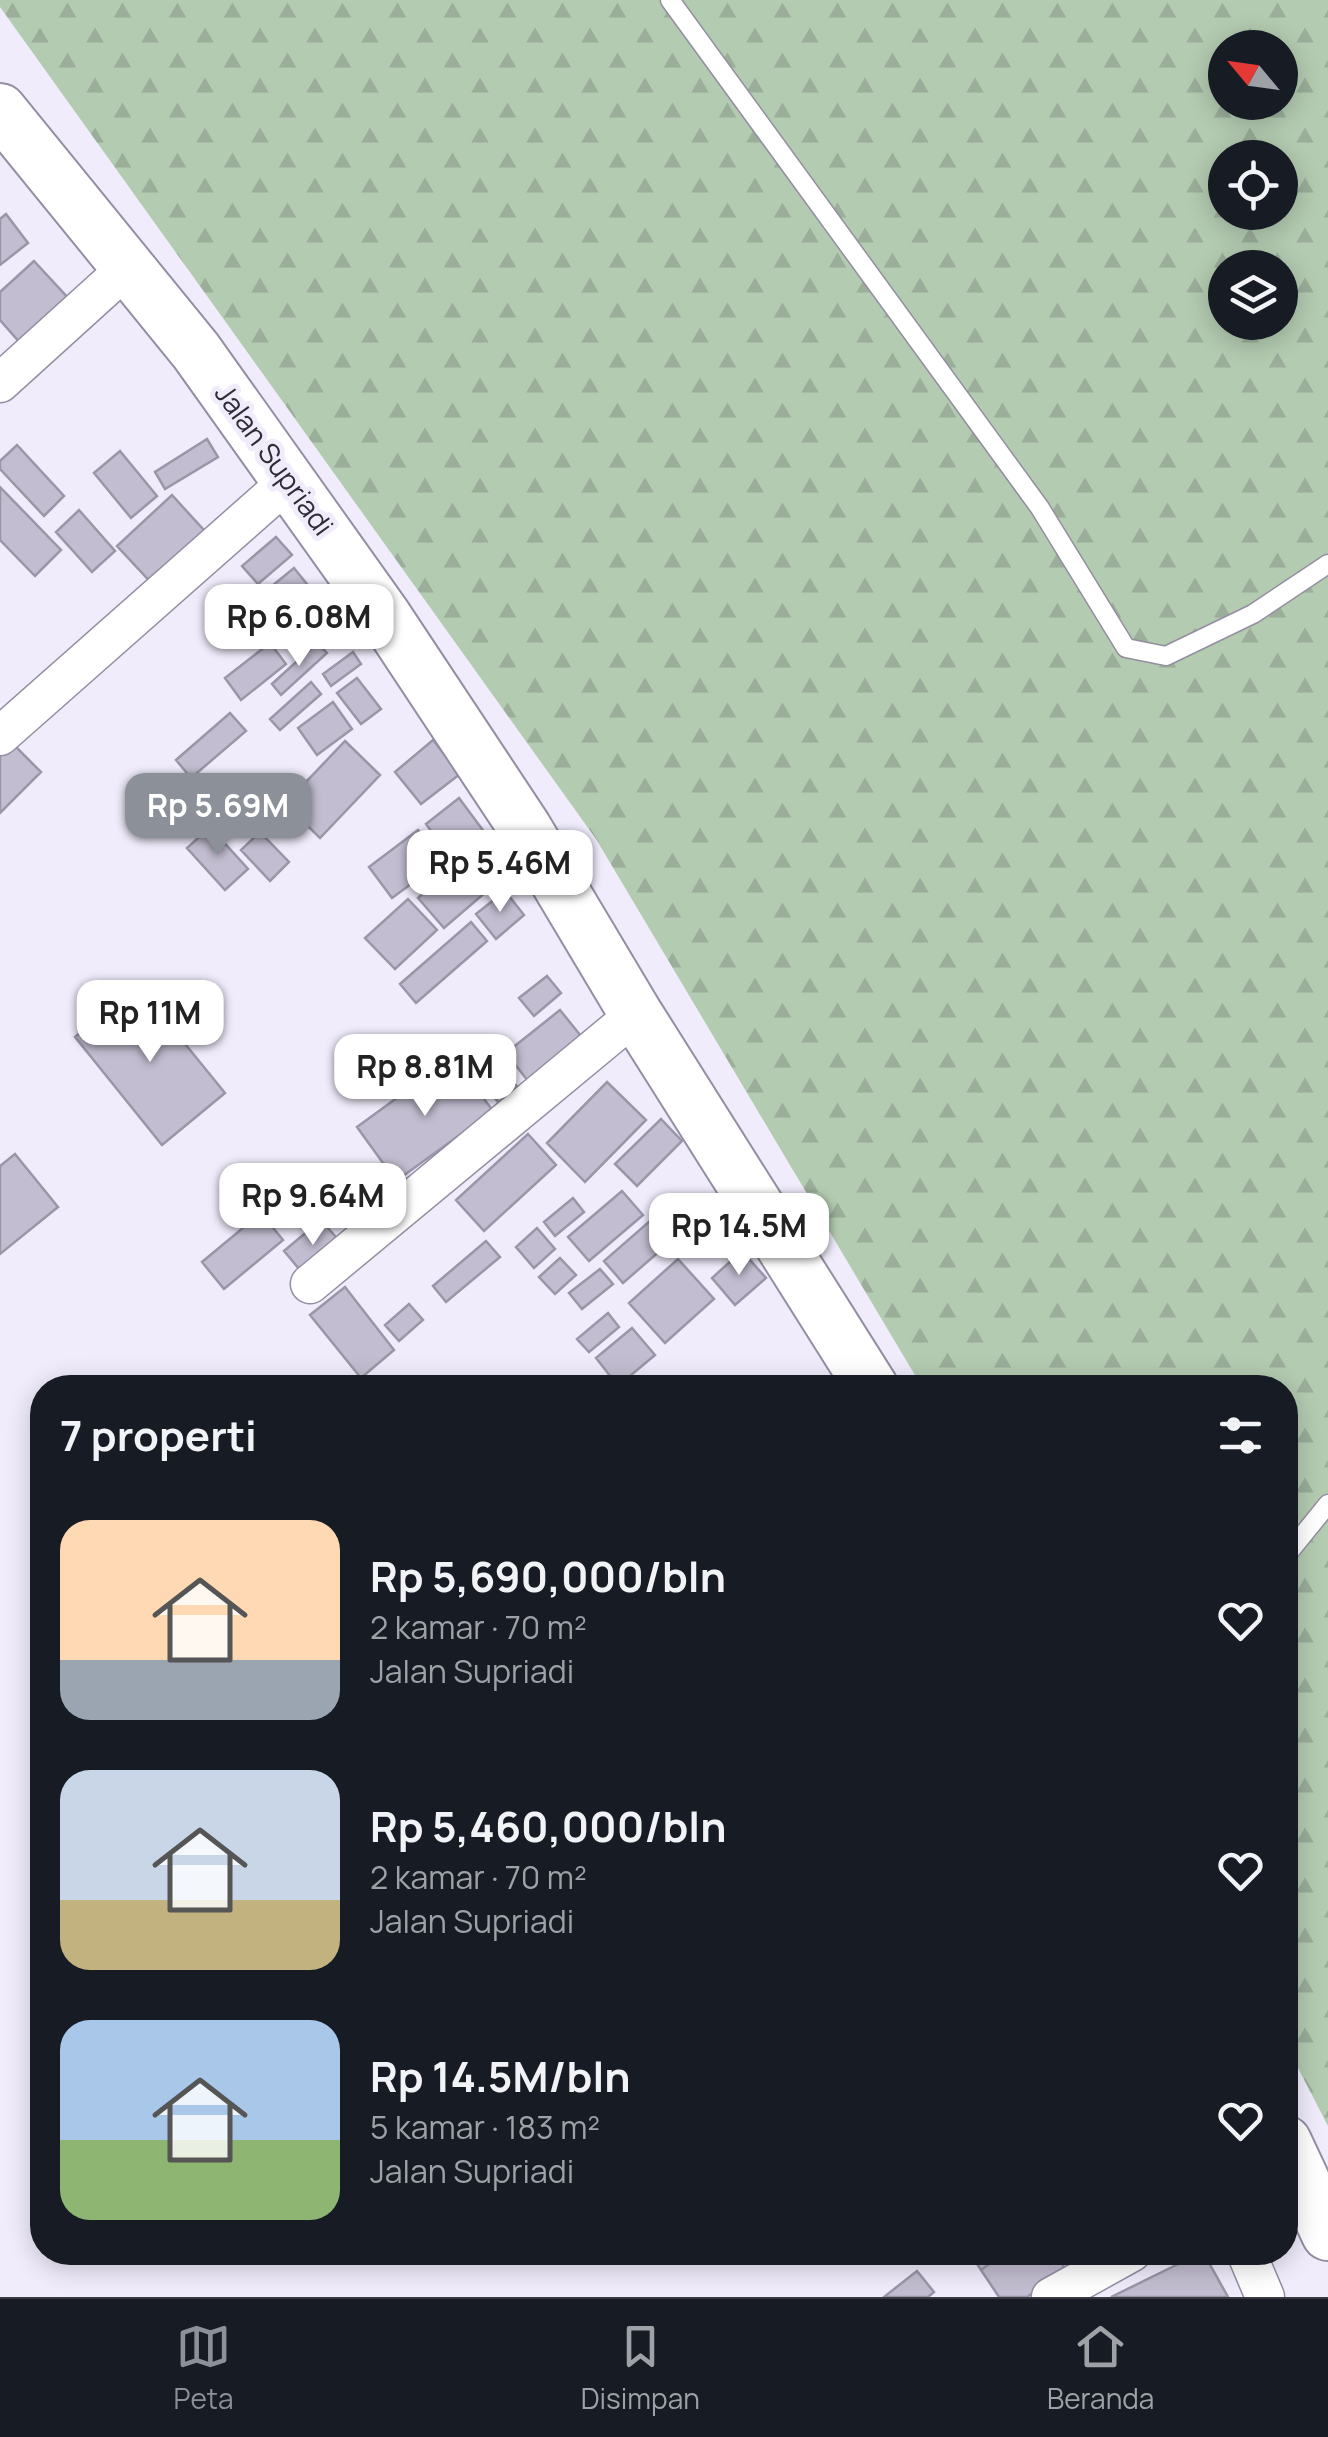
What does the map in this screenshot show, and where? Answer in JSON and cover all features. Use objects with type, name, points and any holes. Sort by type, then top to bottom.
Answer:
[{"type":"main road","name":"Jalan Supriadi","points":[[0,110],[128,267],[292,480],[525,828],[636,1014],[864,1375]]},
{"type":"main road","points":[[1298,2179],[1328,2234]]},
{"type":"street","points":[[0,383],[128,267]]},
{"type":"street","points":[[0,736],[292,480]]},
{"type":"street","points":[[310,1284],[636,1014]]},
{"type":"street","points":[[1051,2297],[1109,2265]]},
{"type":"street","points":[[1252,2265],[1266,2297]]},
{"type":"lane","points":[[670,0],[1040,508],[1126,648],[1166,656],[1253,614],[1328,564]]},
{"type":"lane","points":[[1298,1542],[1328,1504]]},
{"type":"green space","points":[[0,0],[1328,0],[1328,2126],[1298,2068],[1298,1375],[915,1375],[596,839],[0,7]]},
{"type":"building","points":[[6,214],[28,243],[0,265],[0,219]]},
{"type":"building","points":[[34,261],[70,300],[21,344],[0,320],[0,292]]},
{"type":"building","points":[[207,439],[218,457],[165,489],[155,472]]},
{"type":"building","points":[[17,445],[64,496],[44,516],[0,469],[0,461]]},
{"type":"building","points":[[120,451],[157,496],[131,518],[94,473]]},
{"type":"building","points":[[0,487],[61,550],[35,576],[0,540]]},
{"type":"building","points":[[172,495],[212,539],[157,589],[117,546]]},
{"type":"building","points":[[79,510],[115,551],[92,572],[56,532]]},
{"type":"building","points":[[276,537],[292,555],[258,584],[242,566]]},
{"type":"building","points":[[294,568],[315,594],[261,638],[240,612]]},
{"type":"building","points":[[330,600],[343,618],[293,653],[280,635]]},
{"type":"building","points":[[270,643],[286,664],[241,700],[225,678]]},
{"type":"building","points":[[317,643],[327,653],[281,695],[272,684]]},
{"type":"building","points":[[353,652],[361,664],[331,686],[323,674]]},
{"type":"building","points":[[357,678],[381,709],[361,724],[337,693]]},
{"type":"building","points":[[311,682],[321,694],[280,730],[270,719]]},
{"type":"building","points":[[333,702],[352,729],[317,755],[298,728]]},
{"type":"building","points":[[230,713],[246,731],[191,778],[176,760]]},
{"type":"building","points":[[5,736],[41,772],[0,813],[0,742]]},
{"type":"building","points":[[433,740],[460,774],[421,804],[395,772]]},
{"type":"building","points":[[345,741],[380,775],[320,838],[285,804]]},
{"type":"building","points":[[459,798],[485,833],[451,858],[426,824]]},
{"type":"building","points":[[210,827],[248,869],[225,890],[187,848]]},
{"type":"building","points":[[418,830],[441,862],[392,898],[369,867]]},
{"type":"building","points":[[260,832],[289,862],[270,881],[241,850]]},
{"type":"building","points":[[476,848],[502,878],[444,928],[418,898]]},
{"type":"building","points":[[505,891],[524,915],[496,939],[476,914]]},
{"type":"building","points":[[408,899],[437,930],[395,969],[365,938]]},
{"type":"building","points":[[471,922],[487,941],[416,1003],[400,984]]},
{"type":"building","points":[[547,976],[561,993],[534,1016],[519,998]]},
{"type":"building","points":[[138,986],[225,1093],[162,1145],[75,1037]]},
{"type":"building","points":[[560,1010],[589,1046],[535,1090],[506,1053]]},
{"type":"building","points":[[453,1057],[493,1111],[396,1181],[357,1127]]},
{"type":"building","points":[[495,1058],[524,1096],[504,1110],[476,1073]]},
{"type":"building","points":[[607,1082],[646,1120],[585,1182],[547,1143]]},
{"type":"building","points":[[661,1119],[682,1141],[637,1186],[615,1164]]},
{"type":"building","points":[[528,1134],[556,1165],[484,1231],[456,1200]]},
{"type":"building","points":[[15,1154],[58,1207],[0,1254],[0,1166]]},
{"type":"building","points":[[622,1191],[643,1215],[589,1261],[568,1237]]},
{"type":"building","points":[[573,1198],[584,1212],[555,1236],[544,1222]]},
{"type":"building","points":[[666,1207],[685,1229],[623,1283],[604,1261]]},
{"type":"building","points":[[715,1212],[731,1230],[704,1253],[690,1235]]},
{"type":"building","points":[[261,1213],[283,1240],[224,1289],[202,1262]]},
{"type":"building","points":[[321,1220],[343,1245],[305,1276],[284,1251]]},
{"type":"building","points":[[537,1228],[555,1249],[534,1268],[516,1247]]},
{"type":"building","points":[[486,1241],[500,1257],[446,1302],[433,1286]]},
{"type":"building","points":[[742,1251],[766,1278],[735,1305],[712,1278]]},
{"type":"building","points":[[560,1258],[576,1275],[555,1294],[539,1277]]},
{"type":"building","points":[[678,1259],[714,1299],[665,1343],[629,1303]]},
{"type":"building","points":[[600,1269],[613,1284],[582,1309],[569,1293]]},
{"type":"building","points":[[345,1287],[394,1350],[365,1375],[359,1375],[310,1315]]},
{"type":"building","points":[[409,1304],[423,1320],[399,1341],[385,1325]]},
{"type":"building","points":[[608,1313],[619,1327],[589,1352],[577,1339]]},
{"type":"building","points":[[632,1328],[655,1355],[631,1375],[609,1375],[596,1358]]},
{"type":"building","points":[[988,2265],[1063,2265],[1066,2270],[1027,2297],[999,2297],[981,2270]]},
{"type":"building","points":[[1176,2265],[1210,2265],[1228,2297],[1111,2297]]},
{"type":"building","points":[[917,2271],[934,2292],[928,2297],[884,2297]]}]
